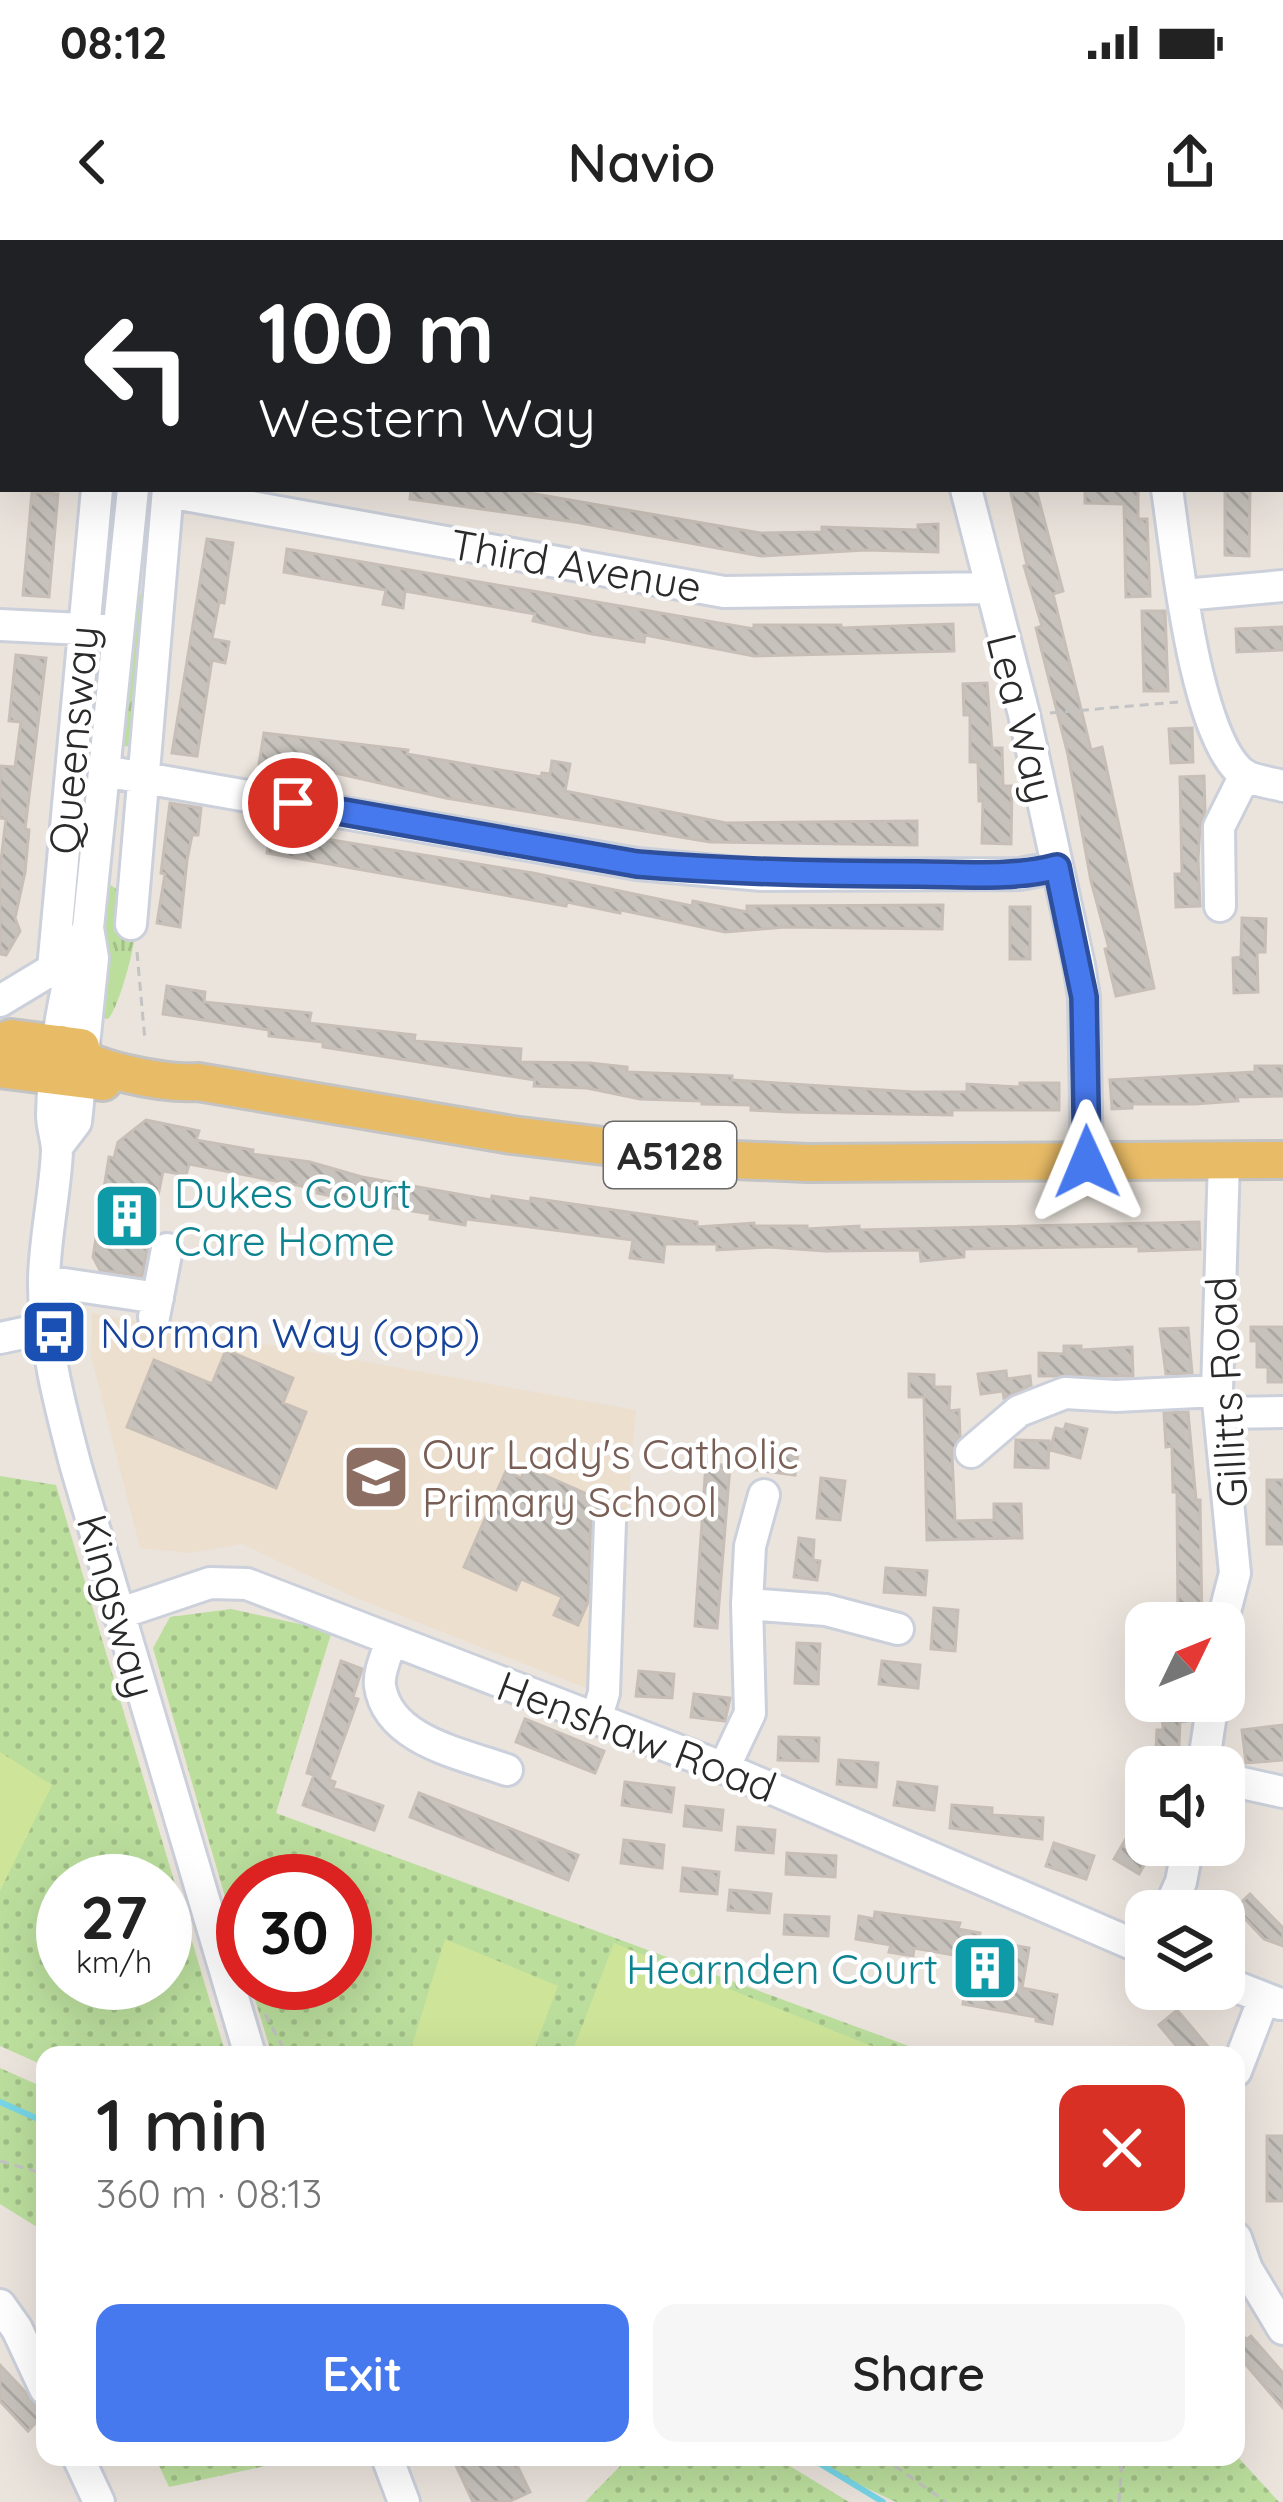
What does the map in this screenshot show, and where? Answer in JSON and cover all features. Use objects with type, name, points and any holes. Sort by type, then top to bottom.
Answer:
[{"type":"main road","name":"A5128","points":[[0,1045],[11,1038],[135,1087],[154,1081],[198,1082],[629,1152],[808,1163],[1283,1160]]},
{"type":"main road","name":"A5128","points":[[0,1069],[71,1061],[170,1064],[198,1082]]},
{"type":"street","name":"Queensway","points":[[71,1061],[62,976],[82,629],[97,492]]},
{"type":"street","name":"Queensway","points":[[71,1061],[93,958],[88,928],[134,492]]},
{"type":"street","points":[[134,938],[141,776],[168,492]]},
{"type":"street","name":"Third Avenue","points":[[179,492],[724,592],[989,588]]},
{"type":"street","name":"Lea Way","points":[[967,492],[1024,714],[1084,997],[1087,1162]]},
{"type":"street","points":[[1167,492],[1205,699],[1219,741],[1245,776],[1283,786]]},
{"type":"street","points":[[1184,595],[1283,586]]},
{"type":"street","points":[[0,626],[121,631]]},
{"type":"street","points":[[104,771],[637,864],[761,875],[1020,874],[1057,867]]},
{"type":"street","points":[[1220,906],[1219,826],[1245,776]]},
{"type":"street","points":[[94,872],[134,876]]},
{"type":"street","name":"Queensway","points":[[62,976],[88,928]]},
{"type":"street","points":[[0,1000],[62,976]]},
{"type":"street","name":"Kingsway","points":[[71,1061],[76,1121],[57,1147],[44,1281],[57,1397],[247,2046]]},
{"type":"street","name":"Gillitts Road","points":[[1224,1160],[1219,1402],[1235,1573],[1227,1602]]},
{"type":"street","points":[[44,1281],[156,1307],[167,1249]]},
{"type":"street","points":[[0,1339],[47,1328]]},
{"type":"street","points":[[971,1452],[1019,1411],[1065,1393],[1219,1402],[1283,1412]]},
{"type":"street","points":[[724,1768],[750,1713],[750,1546],[764,1496]]},
{"type":"street","points":[[596,1719],[604,1693],[610,1522]]},
{"type":"street","name":"Henshaw Road","points":[[118,1614],[210,1582],[247,1584],[724,1768],[1125,1942]]},
{"type":"street","points":[[747,1604],[826,1610],[898,1629]]},
{"type":"street","points":[[391,1641],[378,1683],[390,1716],[426,1740],[507,1770]]},
{"type":"street","points":[[1245,1784],[1283,1792]]},
{"type":"street","points":[[1245,1990],[1274,2002],[1245,2055]]},
{"type":"street","points":[[1245,2263],[1283,2329]]},
{"type":"street","points":[[7,2300],[36,2368]]},
{"type":"street","points":[[81,2466],[99,2502]]},
{"type":"street","points":[[390,2466],[404,2502]]},
{"type":"path","points":[[1024,714],[1205,699]]},
{"type":"path","points":[[134,938],[145,1041]]},
{"type":"path","points":[[0,2161],[36,2171]]},
{"type":"path","points":[[895,2466],[946,2502]]},
{"type":"path","points":[[1119,2502],[1121,2466]]},
{"type":"shaded area","name":"Our Lady's Catholic Primary School","points":[[92,1313],[636,1410],[611,1698],[351,1596],[242,1544],[190,1553],[140,1548],[91,1356]]},
{"type":"green space","points":[[143,492],[161,492],[134,747],[123,746],[132,626],[146,574]]},
{"type":"green space","points":[[108,884],[129,906],[135,932],[122,988],[108,1019],[97,1017]]},
{"type":"green space","points":[[0,1476],[56,1485],[166,1854],[36,1854],[36,2010],[192,2010],[192,1941],[223,2046],[36,2046],[36,2062],[0,2046]]},
{"type":"green space","points":[[231,1609],[332,1631],[276,1813],[909,2046],[269,2046],[258,2010],[372,2010],[372,1854],[216,1854],[216,1866],[153,1648],[170,1617]]},
{"type":"green space","points":[[0,1752],[52,1785],[0,1891]]},
{"type":"green space","points":[[445,1939],[558,1986],[535,2046],[412,2046]]},
{"type":"green space","points":[[614,1943],[872,2046],[574,2046]]},
{"type":"green space","points":[[0,2068],[36,2084],[36,2226],[0,2204]]},
{"type":"green space","points":[[1245,2465],[1279,2502],[896,2502],[820,2466]]},
{"type":"green space","points":[[159,2466],[265,2466],[169,2487]]},
{"type":"green space","points":[[620,2466],[790,2466],[849,2502],[585,2502]]},
{"type":"building","points":[[32,492],[58,494],[49,597],[23,595]]},
{"type":"building","points":[[411,492],[523,492],[760,533],[822,532],[822,527],[918,530],[918,525],[938,524],[938,552],[866,550],[761,556],[575,522],[410,499]]},
{"type":"building","points":[[1011,492],[1037,492],[1063,591],[1053,594],[1091,750],[1102,747],[1154,988],[1116,996],[1068,755],[1036,628],[1042,626]]},
{"type":"building","points":[[1085,492],[1138,492],[1138,519],[1147,519],[1150,596],[1126,597],[1124,504],[1085,503]]},
{"type":"building","points":[[1225,492],[1250,492],[1249,556],[1225,555]]},
{"type":"building","points":[[207,539],[233,543],[224,603],[219,602],[212,639],[229,642],[225,663],[212,660],[197,756],[172,753]]},
{"type":"building","points":[[287,549],[754,629],[754,625],[953,624],[954,651],[754,656],[645,635],[644,642],[592,634],[533,621],[535,614],[405,591],[403,608],[383,604],[386,590],[284,572]]},
{"type":"building","points":[[1142,611],[1165,611],[1168,691],[1144,691]]},
{"type":"building","points":[[1283,627],[1283,650],[1237,652],[1236,629]]},
{"type":"building","points":[[16,655],[46,658],[25,829],[29,830],[25,872],[15,918],[20,931],[6,955],[0,954],[0,868],[6,819],[0,818],[0,774],[1,766],[15,767],[21,722],[9,721]]},
{"type":"building","points":[[987,683],[992,748],[1002,748],[1003,786],[1012,786],[1011,844],[982,843],[983,801],[979,801],[978,762],[970,762],[970,715],[964,715],[963,684]]},
{"type":"building","points":[[1192,728],[1193,762],[1171,763],[1169,729]]},
{"type":"building","points":[[264,733],[408,750],[407,754],[541,777],[550,774],[552,761],[570,764],[565,791],[726,823],[917,821],[917,845],[710,842],[446,798],[331,772],[331,776],[259,764]]},
{"type":"building","points":[[1204,776],[1200,906],[1176,907],[1175,874],[1182,874],[1180,777]]},
{"type":"building","points":[[170,803],[201,808],[198,835],[192,835],[187,860],[180,927],[157,923]]},
{"type":"building","points":[[271,830],[533,873],[692,906],[693,901],[747,912],[747,906],[943,905],[942,929],[785,927],[725,932],[621,910],[567,902],[566,906],[267,853]]},
{"type":"building","points":[[1010,907],[1030,907],[1030,959],[1010,959]]},
{"type":"building","points":[[1242,918],[1266,919],[1265,952],[1257,952],[1258,992],[1234,993],[1233,958],[1241,957]]},
{"type":"building","points":[[167,986],[205,992],[204,1002],[311,1013],[309,1023],[415,1035],[414,1041],[521,1049],[520,1062],[590,1063],[627,1067],[627,1072],[913,1092],[967,1092],[967,1084],[1059,1083],[1059,1110],[952,1110],[952,1115],[788,1112],[534,1086],[535,1080],[323,1047],[323,1042],[269,1036],[269,1030],[163,1014]]},
{"type":"building","points":[[1255,1066],[1283,1066],[1283,1096],[1112,1109],[1110,1080],[1255,1072]]},
{"type":"building","points":[[146,1120],[199,1131],[196,1140],[362,1177],[491,1200],[492,1196],[530,1202],[531,1198],[697,1222],[697,1227],[754,1223],[807,1229],[859,1226],[859,1230],[1199,1222],[1200,1249],[964,1249],[964,1257],[921,1261],[920,1250],[717,1250],[717,1244],[665,1244],[663,1262],[630,1258],[633,1240],[466,1219],[465,1225],[189,1164],[186,1175],[163,1171],[142,1276],[100,1270],[93,1257],[109,1157],[114,1158],[118,1142]]},
{"type":"building","points":[[1251,1327],[1283,1327],[1283,1382],[1268,1382],[1268,1367],[1257,1367],[1257,1341],[1251,1341]]},
{"type":"building","points":[[1188,1328],[1192,1373],[1166,1374],[1160,1329]]},
{"type":"building","points":[[1064,1346],[1081,1346],[1081,1350],[1132,1347],[1133,1376],[1039,1376],[1039,1353],[1064,1354]]},
{"type":"building","points":[[226,1350],[293,1378],[283,1403],[306,1412],[276,1488],[127,1427],[154,1360],[212,1384]]},
{"type":"building","points":[[1006,1371],[1007,1379],[1030,1376],[1031,1385],[1004,1398],[1003,1391],[981,1394],[978,1374]]},
{"type":"building","points":[[909,1374],[934,1375],[934,1387],[950,1387],[949,1411],[959,1410],[960,1436],[952,1454],[955,1521],[994,1520],[994,1504],[1021,1504],[1022,1538],[927,1540],[924,1397],[909,1397]]},
{"type":"building","points":[[1188,1412],[1196,1500],[1200,1500],[1202,1602],[1178,1602],[1177,1492],[1173,1492],[1172,1446],[1166,1447],[1164,1413]]},
{"type":"building","points":[[1066,1424],[1087,1429],[1080,1458],[1050,1450],[1056,1428],[1064,1430]]},
{"type":"building","points":[[1016,1440],[1049,1441],[1048,1468],[1015,1467]]},
{"type":"building","points":[[759,1447],[798,1452],[795,1475],[756,1470]]},
{"type":"building","points":[[706,1463],[730,1466],[717,1628],[695,1626]]},
{"type":"building","points":[[526,1467],[607,1503],[594,1511],[591,1520],[588,1602],[578,1625],[554,1615],[562,1597],[521,1579],[516,1590],[464,1567],[506,1471],[521,1478]]},
{"type":"building","points":[[821,1478],[845,1481],[840,1520],[817,1518]]},
{"type":"building","points":[[1267,1480],[1283,1480],[1283,1544],[1267,1544]]},
{"type":"building","points":[[799,1538],[814,1540],[813,1560],[820,1561],[817,1580],[794,1577]]},
{"type":"building","points":[[886,1568],[927,1571],[925,1595],[884,1592]]},
{"type":"building","points":[[934,1608],[958,1610],[955,1651],[931,1649]]},
{"type":"building","points":[[797,1643],[820,1644],[818,1684],[795,1683]]},
{"type":"building","points":[[341,1661],[362,1669],[353,1697],[358,1699],[329,1780],[335,1782],[333,1788],[383,1806],[374,1830],[303,1805],[314,1775],[307,1773]]},
{"type":"building","points":[[882,1661],[920,1665],[918,1688],[879,1684]]},
{"type":"building","points":[[639,1671],[674,1674],[672,1698],[636,1696]]},
{"type":"building","points":[[694,1694],[730,1698],[725,1721],[691,1717]]},
{"type":"building","points":[[525,1719],[604,1751],[595,1773],[516,1742]]},
{"type":"building","points":[[1163,1722],[1180,1722],[1179,1746],[1156,1746],[1157,1730],[1163,1730]]},
{"type":"building","points":[[1283,1725],[1283,1760],[1246,1763],[1242,1730]]},
{"type":"building","points":[[779,1737],[819,1738],[818,1761],[778,1760]]},
{"type":"building","points":[[839,1760],[878,1763],[876,1787],[837,1784]]},
{"type":"building","points":[[625,1782],[674,1788],[671,1812],[622,1805]]},
{"type":"building","points":[[898,1782],[937,1787],[934,1810],[894,1805]]},
{"type":"building","points":[[419,1793],[578,1855],[568,1880],[410,1817]]},
{"type":"building","points":[[952,1805],[992,1808],[992,1815],[1043,1818],[1042,1839],[950,1828]]},
{"type":"building","points":[[686,1806],[723,1810],[721,1830],[684,1826]]},
{"type":"building","points":[[738,1827],[775,1830],[773,1853],[736,1850]]},
{"type":"building","points":[[624,1840],[664,1845],[662,1868],[621,1863]]},
{"type":"building","points":[[1125,1840],[1125,1866],[1114,1859]]},
{"type":"building","points":[[1054,1843],[1094,1856],[1086,1879],[1046,1866]]},
{"type":"building","points":[[787,1853],[836,1856],[835,1877],[786,1874]]},
{"type":"building","points":[[683,1868],[719,1872],[717,1894],[681,1891]]},
{"type":"building","points":[[730,1890],[771,1894],[769,1913],[728,1910]]},
{"type":"building","points":[[1250,1894],[1283,1928],[1283,1946],[1264,1939],[1245,1919],[1245,1899]]},
{"type":"building","name":"Hearnden Court","points":[[875,1912],[960,1923],[958,1929],[980,1933],[979,1939],[1029,1948],[1022,1988],[1057,1995],[1052,2024],[963,2004],[971,1958],[914,1948],[913,1956],[889,1952],[891,1945],[856,1939],[859,1916],[874,1919]]},
{"type":"building","points":[[785,1915],[829,1917],[828,1936],[784,1934]]},
{"type":"building","points":[[1177,2010],[1207,2046],[1176,2046],[1159,2025]]},
{"type":"building","points":[[1267,2136],[1283,2136],[1283,2201],[1267,2201]]},
{"type":"building","points":[[1251,2336],[1283,2373],[1283,2408],[1245,2364],[1245,2338]]},
{"type":"building","points":[[0,2365],[36,2403],[36,2423],[28,2431],[0,2401]]},
{"type":"building","points":[[456,2466],[517,2466],[530,2492],[508,2502],[473,2502]]},
{"type":"waterway","points":[[0,2102],[36,2118]]},
{"type":"waterway","points":[[824,2466],[883,2502]]},
{"type":"place","name":"Dukes Court Care Home","points":[[127,1216]]},
{"type":"place","name":"Norman Way (opp)","points":[[54,1332]]},
{"type":"place","name":"Our Lady's Catholic Primary School","points":[[376,1477]]},
{"type":"place","name":"Hearnden Court","points":[[985,1968]]},
{"type":"route","points":[[293,803],[637,864],[761,875],[1020,874],[1057,867],[1084,997],[1087,1162]]}]
